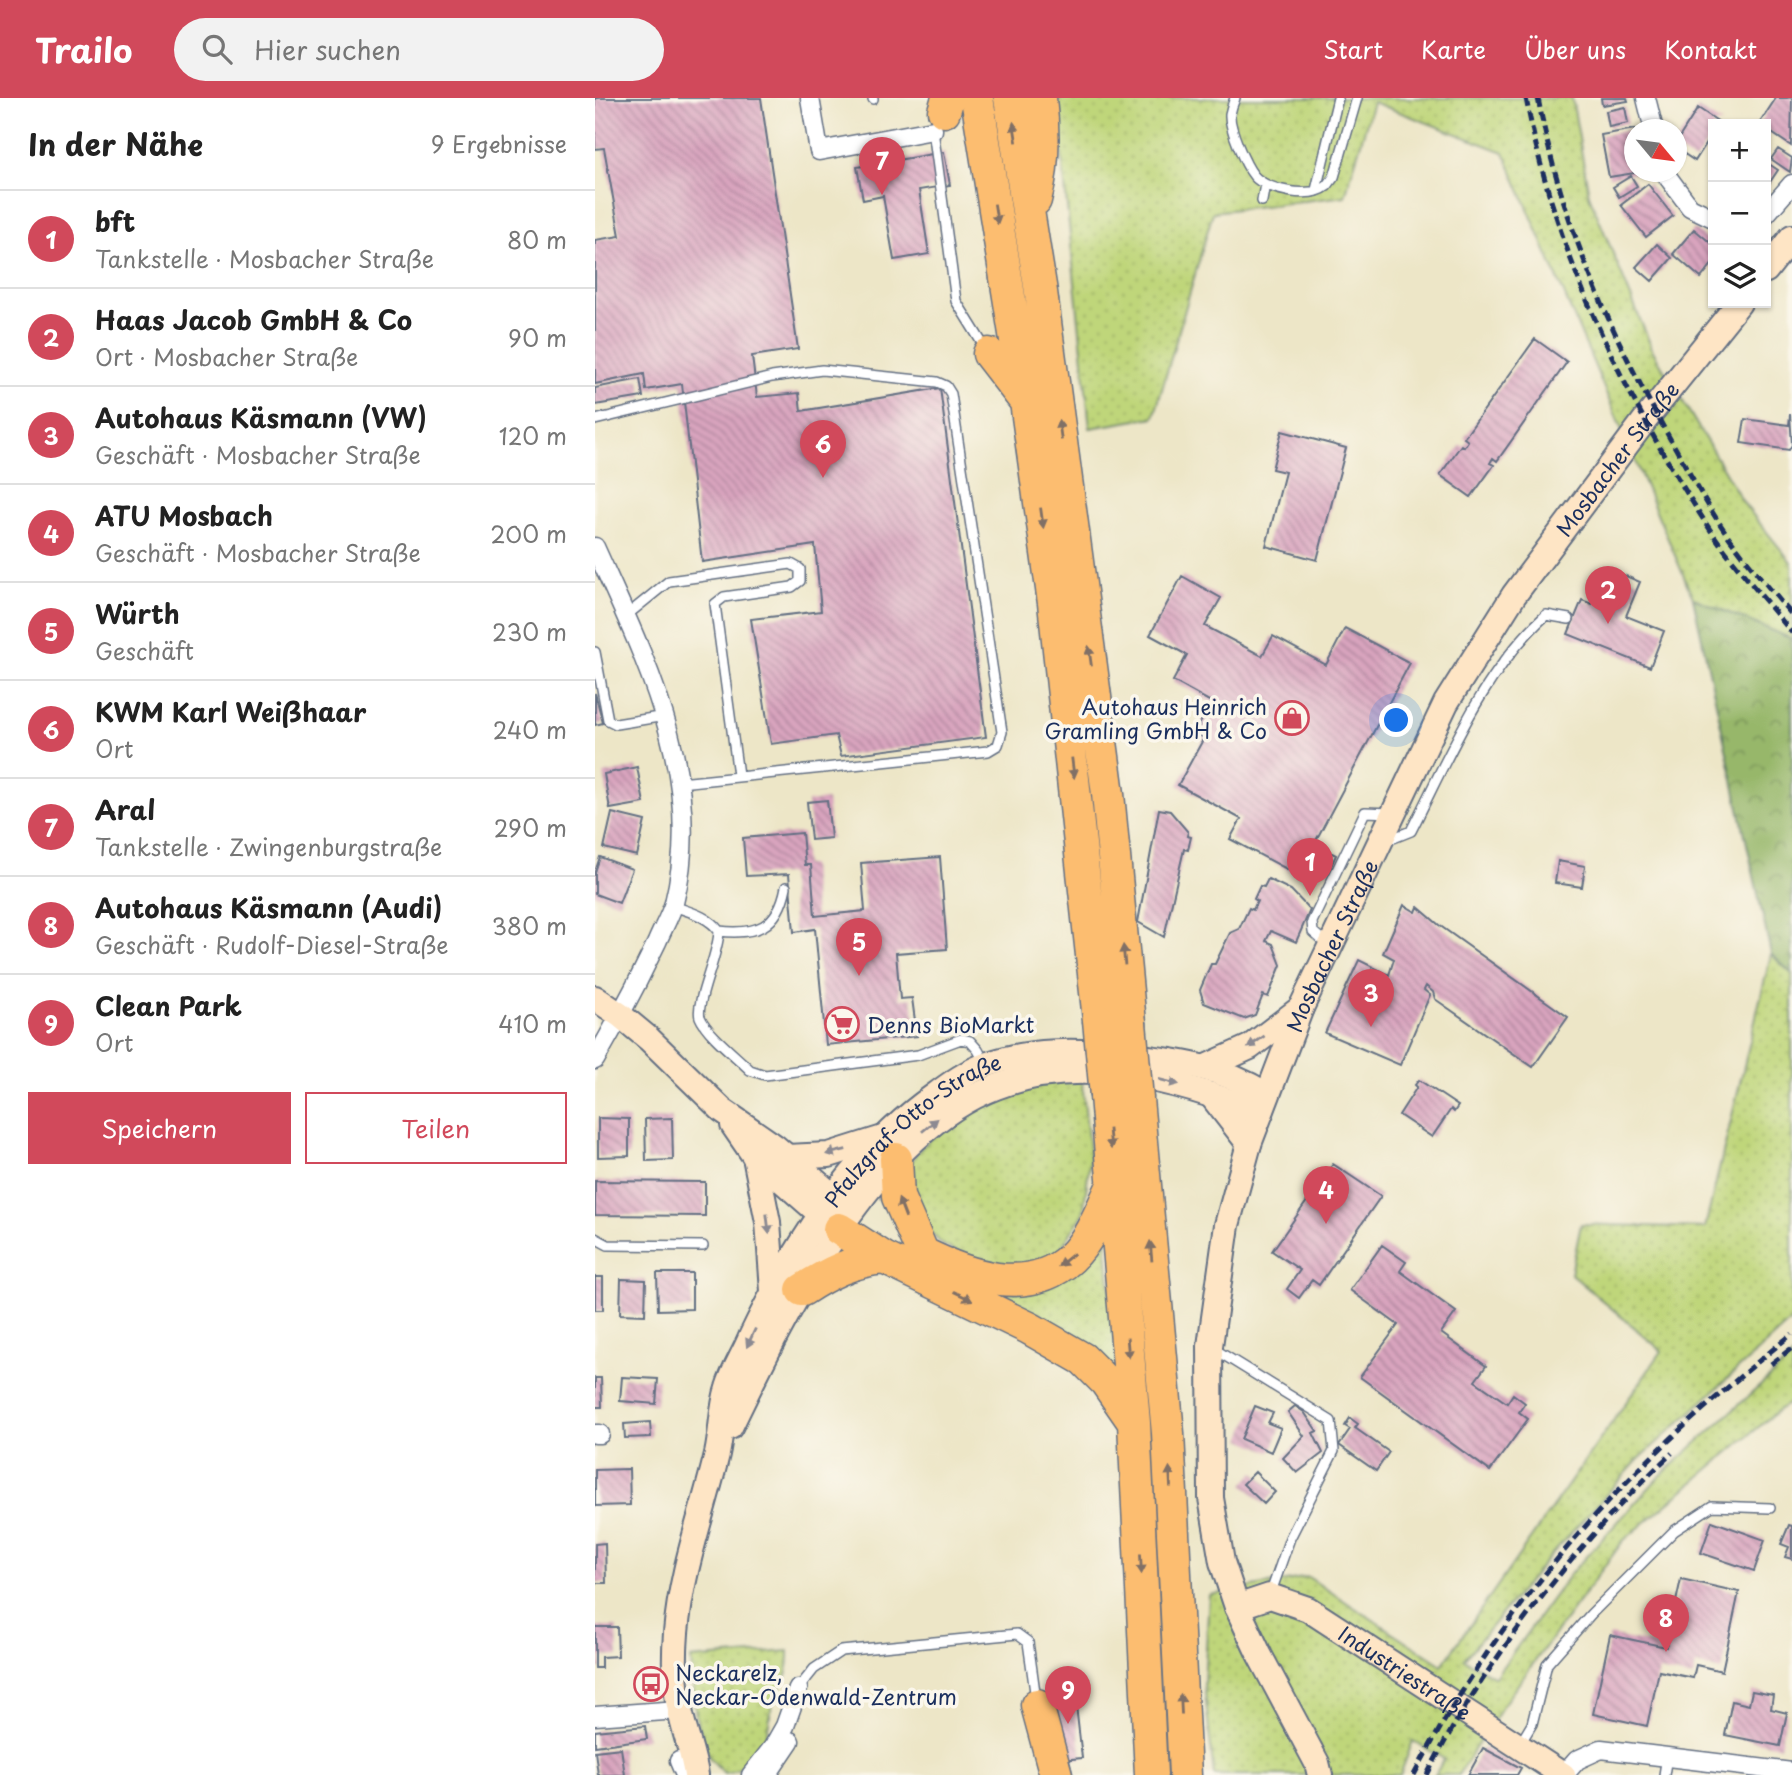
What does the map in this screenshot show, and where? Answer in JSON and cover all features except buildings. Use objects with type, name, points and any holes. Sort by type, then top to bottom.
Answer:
[{"type":"highway","points":[[977,98],[1026,402],[1115,1022],[1137,1099],[1168,1433],[1185,1774]]},
{"type":"highway","points":[[1010,98],[1041,292],[1108,794],[1115,1022],[1106,1096],[1134,1423],[1151,1775]]},
{"type":"highway","points":[[1030,222],[1042,178],[1043,122],[1040,98]]},
{"type":"highway","points":[[989,354],[1026,402]]},
{"type":"highway","points":[[890,1148],[898,1197],[923,1254]]},
{"type":"highway","points":[[836,1214],[875,1228],[956,1269],[990,1279],[1022,1279],[1050,1272],[1070,1259],[1087,1238],[1115,1182]]},
{"type":"highway","points":[[836,1214],[884,1258],[1029,1328],[1083,1359],[1106,1382],[1134,1423]]},
{"type":"highway","points":[[787,1291],[848,1264],[884,1258]]},
{"type":"highway","points":[[1037,1705],[1034,1711],[1041,1775]]},
{"type":"highway","points":[[1037,1705],[1056,1775]]},
{"type":"highway","points":[[1132,1775],[1149,1737]]},
{"type":"street","points":[[810,98],[820,151],[942,113]]},
{"type":"street","points":[[1646,98],[1651,119]]},
{"type":"street","points":[[1671,182],[1690,207],[1708,216]]},
{"type":"street","points":[[1771,208],[1792,184]]},
{"type":"street","points":[[1771,264],[1792,237]]},
{"type":"street","name":"Mosbacher Straße","points":[[1320,1775],[1317,1763],[1237,1606],[1222,1562],[1211,1498],[1210,1346],[1227,1225],[1249,1144],[1301,1008],[1446,703],[1514,595],[1645,420],[1735,308]]},
{"type":"street","points":[[595,547],[627,615],[665,716],[680,783],[684,833],[681,871],[673,906],[595,1060]]},
{"type":"street","points":[[595,998],[620,1014],[649,1039],[722,1110],[786,1157],[836,1214]]},
{"type":"street","points":[[1206,1067],[1250,1047],[1301,1008]]},
{"type":"street","name":"Pfalzgraf-Otto-Straße","points":[[689,1772],[675,1665],[677,1630],[690,1549],[717,1453],[764,1357],[787,1291],[836,1214],[890,1148],[917,1108],[951,1083],[986,1065],[1024,1055],[1090,1051],[1206,1067],[1235,1077],[1263,1104]]},
{"type":"street","name":"Pfalzgraf-Otto-Straße","points":[[890,1148],[964,1101],[997,1087],[1035,1076],[1078,1072],[1153,1078],[1211,1094],[1263,1104]]},
{"type":"street","points":[[1211,1094],[1249,1144]]},
{"type":"street","points":[[722,1110],[755,1157],[836,1214]]},
{"type":"street","points":[[786,1157],[890,1148]]},
{"type":"street","points":[[755,1157],[768,1222],[787,1291]]},
{"type":"street","points":[[1237,1606],[1269,1596]]},
{"type":"street","name":"Industriestraße","points":[[1269,1596],[1308,1609],[1564,1775]]},
{"type":"street","points":[[751,1775],[773,1747],[785,1726],[798,1689]]},
{"type":"street","points":[[767,1775],[790,1740],[798,1689]]},
{"type":"street","points":[[595,1716],[680,1710]]},
{"type":"street","points":[[1564,1775],[1577,1760],[1601,1749],[1792,1772]]},
{"type":"lane","points":[[1235,98],[1230,115],[1233,130],[1255,177],[1270,187],[1298,193],[1327,186],[1334,177],[1357,98]]},
{"type":"lane","points":[[1315,190],[1338,98]]},
{"type":"lane","points":[[942,113],[956,301],[989,354]]},
{"type":"lane","points":[[1262,201],[1265,184]]},
{"type":"lane","points":[[595,420],[772,377],[821,370],[937,382],[946,386],[951,394],[1002,732],[998,745],[988,751],[680,783]]},
{"type":"lane","points":[[627,615],[669,581],[791,564],[800,569],[800,581],[792,587],[724,597],[715,604],[738,775]]},
{"type":"lane","points":[[1377,844],[1411,831],[1496,671],[1526,633],[1546,615],[1569,619]]},
{"type":"lane","points":[[595,652],[608,720],[611,723],[665,716]]},
{"type":"lane","points":[[1329,946],[1313,932],[1312,922],[1365,812],[1392,813]]},
{"type":"lane","points":[[673,906],[701,916],[719,931],[743,933],[759,929],[778,909],[786,887]]},
{"type":"lane","points":[[719,931],[715,958],[699,1004],[699,1013],[709,1030],[750,1070],[765,1075],[918,1055],[961,1039],[970,1041],[986,1065]]},
{"type":"lane","points":[[595,1238],[608,1245],[703,1246]]},
{"type":"lane","points":[[1210,1346],[1217,1353],[1331,1421],[1333,1451],[1290,1538],[1269,1596]]},
{"type":"lane","points":[[1519,1745],[1532,1724],[1547,1664],[1591,1614],[1674,1531],[1712,1506],[1770,1508]]},
{"type":"lane","points":[[798,1689],[814,1669],[841,1651],[1017,1634],[1028,1642],[1037,1705]]},
{"type":"lane","points":[[1664,1775],[1667,1756]]},
{"type":"green space","points":[[1053,98],[1572,98],[1589,195],[1653,351],[1744,504],[1792,563],[1792,639],[1693,598],[1504,152],[1373,102],[1345,196],[1213,212],[1154,417],[1090,428],[1059,128]]},
{"type":"green space","points":[[1693,598],[1792,639],[1792,974],[1771,954]]},
{"type":"green space","points":[[1771,954],[1792,974],[1792,1320],[1638,1460],[1550,1556],[1464,1659],[1495,1677],[1571,1573],[1658,1478],[1792,1357],[1792,1402],[1780,1409],[1623,1541],[1503,1705],[1458,1775],[1435,1775],[1444,1759],[1413,1741],[1400,1775],[1214,1775],[1204,1684],[1209,1595],[1308,1577],[1442,1665],[1662,1351],[1571,1274],[1581,1224],[1705,1228]]},
{"type":"green space","points":[[1082,1081],[1090,1158],[1083,1215],[1055,1256],[1023,1270],[986,1266],[943,1245],[910,1213],[905,1174],[917,1152],[941,1129],[980,1106],[1045,1082]]},
{"type":"green space","points":[[1105,1225],[1119,1390],[882,1244],[1004,1290]]},
{"type":"green space","points":[[789,1651],[787,1673],[773,1702],[761,1746],[743,1766],[724,1773],[709,1757],[696,1717],[691,1659]]},
{"type":"railway","points":[[1526,98],[1554,211],[1573,266],[1620,373],[1676,476],[1707,525],[1737,567],[1792,633]]},
{"type":"railway","points":[[1538,98],[1560,190],[1610,323],[1653,407],[1716,518],[1792,615]]},
{"type":"railway","points":[[1414,1775],[1483,1658],[1565,1550],[1617,1492],[1673,1436],[1792,1334]]},
{"type":"railway","points":[[1771,1364],[1792,1348]]},
{"type":"railway","points":[[1427,1775],[1476,1689],[1536,1604],[1603,1524],[1672,1453]]},
{"type":"place","name":"Aral","points":[[882,195]]},
{"type":"place","name":"KWM Karl Weißhaar","points":[[823,478]]},
{"type":"place","name":"Haas Jacob GmbH & Co","points":[[1608,624]]},
{"type":"place","name":"Autohaus Heinrich Gramling GmbH & Co","points":[[1292,718]]},
{"type":"place","name":"bft","points":[[1310,896]]},
{"type":"place","name":"Würth","points":[[859,976]]},
{"type":"place","name":"Denns BioMarkt","points":[[842,1024]]},
{"type":"place","name":"Autohaus Käsmann (VW)","points":[[1371,1027]]},
{"type":"place","name":"ATU Mosbach","points":[[1326,1224]]},
{"type":"place","name":"Autohaus Käsmann (Audi)","points":[[1666,1652]]},
{"type":"place","name":"Neckarelz, Neckar-Odenwald-Zentrum","points":[[651,1684]]},
{"type":"place","name":"Clean Park","points":[[1068,1724]]}]
